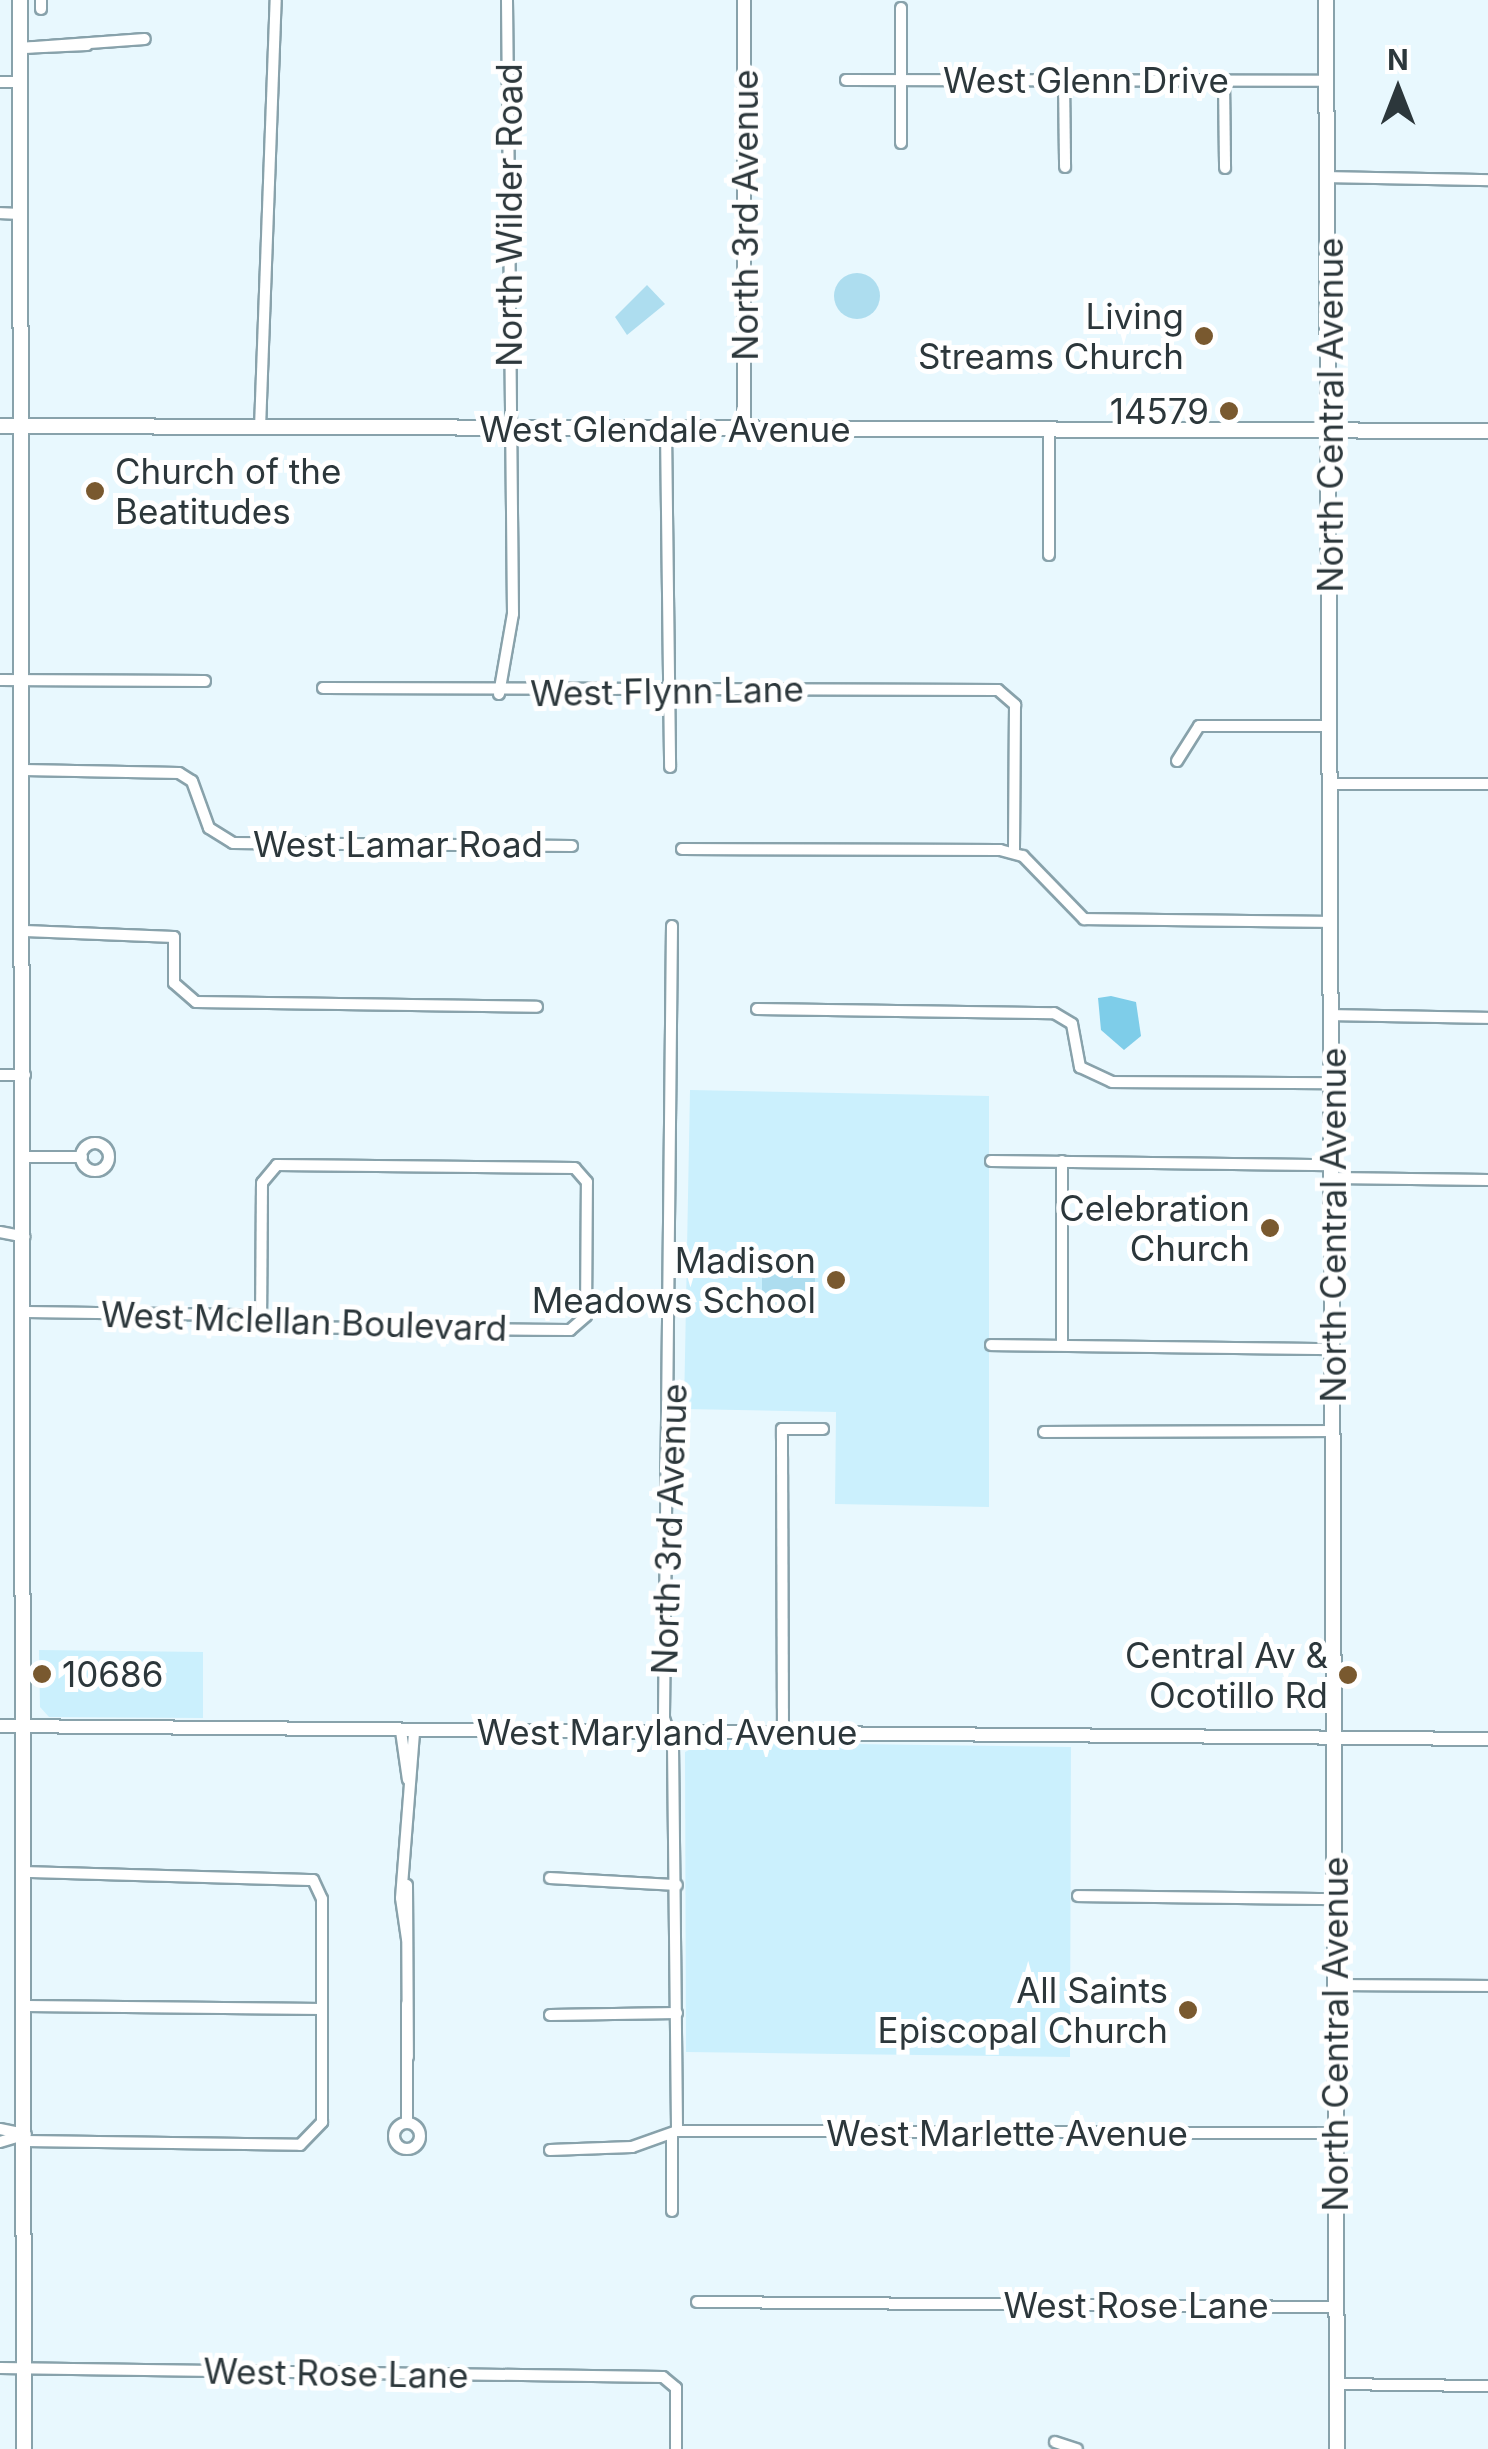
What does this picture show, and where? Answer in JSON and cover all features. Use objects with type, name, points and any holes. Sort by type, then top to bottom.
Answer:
[{"type":"main road","points":[[20,0],[27,1312],[24,2449]]},
{"type":"main road","name":"North Central Avenue","points":[[1326,0],[1337,2449]]},
{"type":"main road","name":"West Glendale Avenue","points":[[0,426],[1488,430]]},
{"type":"street","points":[[260,428],[276,0]]},
{"type":"street","name":"North Wilder Road","points":[[500,694],[512,614],[507,0]]},
{"type":"street","name":"North 3rd Avenue","points":[[744,0],[744,430]]},
{"type":"street","points":[[901,8],[901,143]]},
{"type":"street","points":[[21,48],[145,38]]},
{"type":"street","points":[[1064,79],[1066,167]]},
{"type":"street","name":"West Glenn Drive","points":[[846,80],[1326,81]]},
{"type":"street","points":[[1224,81],[1225,168]]},
{"type":"street","points":[[0,82],[20,82]]},
{"type":"street","points":[[1328,177],[1488,180]]},
{"type":"street","points":[[0,213],[21,214]]},
{"type":"street","points":[[1049,429],[1049,556]]},
{"type":"street","points":[[666,430],[670,768]]},
{"type":"street","points":[[0,680],[205,681]]},
{"type":"street","name":"West Flynn Lane","points":[[323,688],[500,694],[669,686],[1010,695],[1014,852]]},
{"type":"street","points":[[1177,760],[1200,726],[1332,726]]},
{"type":"street","name":"West Lamar Road","points":[[24,770],[179,773],[192,781],[209,828],[236,843],[572,846]]},
{"type":"street","points":[[1332,784],[1488,784]]},
{"type":"street","points":[[682,849],[1014,852],[1084,919],[1332,922]]},
{"type":"street","name":"North 3rd Avenue","points":[[672,926],[670,1733],[677,1886],[672,2211]]},
{"type":"street","points":[[24,932],[174,937],[174,983],[196,1002],[537,1007]]},
{"type":"street","points":[[757,1009],[1054,1013],[1072,1024],[1080,1067],[1098,1079],[1332,1083]]},
{"type":"street","points":[[1332,1015],[1488,1018]]},
{"type":"street","points":[[0,1075],[24,1075]]},
{"type":"street","points":[[25,1157],[82,1157]]},
{"type":"street","points":[[991,1161],[1333,1171],[1488,1180]]},
{"type":"street","points":[[1062,1161],[1062,1345]]},
{"type":"street","name":"West Mclellan Boulevard","points":[[27,1312],[261,1321],[580,1326],[582,1172],[265,1171],[261,1321]]},
{"type":"street","points":[[0,1232],[26,1238]]},
{"type":"street","points":[[0,1242],[26,1238]]},
{"type":"street","points":[[990,1345],[1333,1349]]},
{"type":"street","points":[[782,1734],[782,1429],[823,1429]]},
{"type":"street","points":[[1044,1432],[1334,1430]]},
{"type":"street","name":"West Maryland Avenue","points":[[0,1726],[1488,1740]]},
{"type":"street","points":[[407,2122],[408,1730]]},
{"type":"street","points":[[0,2142],[26,2138],[297,2145],[317,2134],[322,2009],[317,1884],[300,1874],[26,1872]]},
{"type":"street","points":[[550,1878],[677,1886]]},
{"type":"street","points":[[1078,1896],[1335,1900]]},
{"type":"street","points":[[1336,1985],[1488,1986]]},
{"type":"street","points":[[26,2006],[322,2009]]},
{"type":"street","points":[[550,2014],[677,2013]]},
{"type":"street","points":[[0,2129],[26,2138]]},
{"type":"street","name":"West Marlette Avenue","points":[[550,2150],[632,2148],[674,2133],[1336,2133]]},
{"type":"street","name":"West Rose Lane","points":[[697,2302],[1336,2307]]},
{"type":"street","name":"West Rose Lane","points":[[0,2368],[672,2380],[676,2449]]},
{"type":"street","points":[[1336,2384],[1488,2386]]},
{"type":"street","points":[[1056,2442],[1077,2449]]},
{"type":"shaded area","points":[[857,273],[874,279],[880,296],[874,313],[857,319],[840,313],[834,296],[840,279]]},
{"type":"shaded area","points":[[647,285],[665,304],[627,335],[615,317]]},
{"type":"shaded area","points":[[1111,996],[1136,1002],[1141,1036],[1124,1050],[1101,1030],[1098,998]]},
{"type":"shaded area","name":"Madison Meadows School","points":[[690,1090],[989,1096],[989,1507],[835,1504],[836,1412],[684,1409]]},
{"type":"shaded area","points":[[762,1269],[815,1269],[815,1311],[762,1311]]},
{"type":"shaded area","points":[[39,1650],[203,1652],[203,1718],[49,1717],[40,1707]]},
{"type":"shaded area","points":[[705,1742],[1071,1747],[1070,2057],[686,2052],[685,1752]]},
{"type":"place","name":"Living Streams Church","points":[[1204,336]]},
{"type":"place","name":"14579","points":[[1229,411]]},
{"type":"place","name":"Church of the Beatitudes","points":[[95,491]]},
{"type":"place","name":"Celebration Church","points":[[1270,1228]]},
{"type":"place","name":"Madison Meadows School","points":[[836,1280]]},
{"type":"place","name":"10686","points":[[42,1674]]},
{"type":"place","name":"Central Av & Ocotillo Rd","points":[[1348,1675]]},
{"type":"place","name":"All Saints Episcopal Church","points":[[1188,2010]]}]
